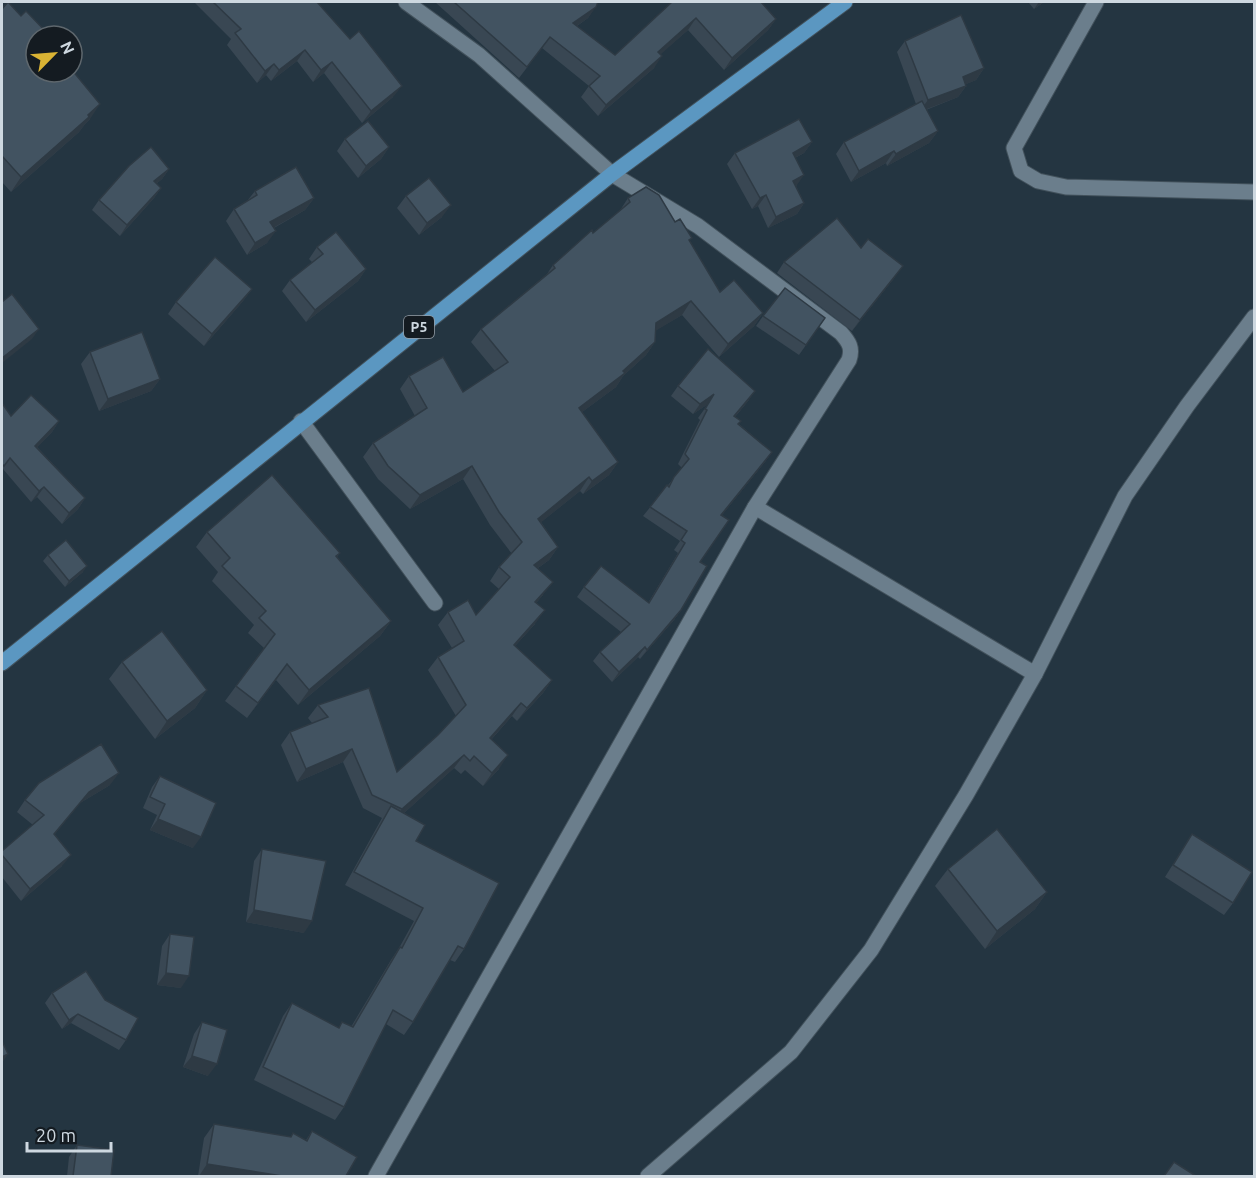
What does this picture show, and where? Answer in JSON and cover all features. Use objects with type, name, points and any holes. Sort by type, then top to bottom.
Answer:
[{"type":"main road","name":"P5","points":[[2,663],[301,421],[612,174],[845,2]]},
{"type":"street","points":[[376,1176],[755,507],[849,360],[851,352],[850,343],[842,333],[698,226],[612,174],[478,55],[406,2]]},
{"type":"street","points":[[1096,2],[1014,148],[1021,171],[1038,181],[1066,187],[1254,192]]},
{"type":"street","points":[[648,1176],[791,1052],[871,950],[966,795],[1035,674],[1125,495],[1187,405],[1254,317]]},
{"type":"street","points":[[301,421],[435,603]]},
{"type":"street","points":[[755,507],[1035,674]]},
{"type":"building","points":[[8,2],[21,16],[26,11],[38,24],[24,24],[24,84],[84,84],[100,104],[88,115],[89,117],[21,177],[2,156],[2,9]]},
{"type":"building","points":[[213,2],[317,2],[350,39],[359,31],[402,86],[371,111],[332,62],[321,70],[305,50],[279,70],[274,64],[265,71],[235,33],[241,29]]},
{"type":"building","points":[[454,2],[598,2],[596,7],[573,23],[615,55],[672,2],[761,2],[776,19],[732,58],[696,18],[658,52],[662,56],[606,105],[589,86],[600,76],[550,37],[527,67]]},
{"type":"building","points":[[961,15],[984,68],[963,77],[966,86],[928,100],[905,41]]},
{"type":"building","points":[[922,101],[938,131],[896,154],[894,151],[859,171],[844,142]]},
{"type":"building","points":[[799,119],[812,142],[793,153],[804,175],[793,181],[804,203],[776,217],[766,195],[760,198],[735,153]]},
{"type":"building","points":[[368,121],[389,147],[366,166],[345,139]]},
{"type":"building","points":[[151,147],[169,169],[154,181],[161,188],[127,225],[99,200],[129,166]]},
{"type":"building","points":[[296,167],[314,198],[270,222],[276,231],[255,243],[234,209],[257,195],[255,191]]},
{"type":"building","points":[[429,178],[451,205],[427,223],[406,196]]},
{"type":"building","points":[[646,187],[659,195],[675,222],[680,219],[692,238],[689,240],[720,292],[734,280],[763,313],[728,344],[691,301],[656,323],[655,342],[623,371],[625,373],[579,408],[618,462],[592,481],[589,477],[538,519],[558,547],[534,565],[553,582],[535,602],[545,610],[514,645],[552,680],[527,708],[521,703],[490,738],[508,755],[492,773],[474,756],[470,761],[464,755],[402,809],[372,795],[352,749],[306,769],[290,732],[328,717],[318,705],[369,688],[397,772],[438,735],[466,705],[438,657],[464,641],[448,612],[468,600],[476,615],[510,577],[499,567],[522,542],[499,512],[472,466],[420,495],[388,466],[373,443],[427,408],[409,376],[443,357],[463,392],[508,362],[481,329],[555,268],[553,265],[592,230],[593,233],[630,202],[628,198]]},
{"type":"building","points":[[837,218],[861,248],[868,239],[903,266],[860,320],[784,262]]},
{"type":"building","points":[[336,232],[366,269],[315,310],[290,280],[323,254],[317,247]]},
{"type":"building","points":[[215,257],[252,289],[212,334],[176,302]]},
{"type":"building","points":[[785,288],[825,318],[806,345],[763,316]]},
{"type":"building","points":[[12,294],[39,329],[2,358],[2,302]]},
{"type":"building","points":[[142,332],[160,379],[108,399],[90,352]]},
{"type":"building","points":[[708,349],[755,391],[734,416],[741,421],[738,424],[772,452],[721,515],[729,520],[700,562],[707,566],[681,610],[647,650],[645,647],[619,672],[600,652],[630,624],[584,587],[601,566],[649,603],[685,543],[681,540],[687,531],[650,507],[667,485],[669,487],[689,459],[685,454],[714,394],[700,404],[678,386]]},
{"type":"building","points":[[31,395],[59,421],[35,446],[85,498],[69,513],[44,487],[39,491],[10,458],[4,466],[2,464],[2,403],[11,416]]},
{"type":"building","points":[[272,475],[340,553],[336,556],[391,621],[309,690],[287,664],[258,703],[236,686],[275,634],[259,618],[266,611],[222,566],[230,558],[207,532]]},
{"type":"building","points":[[66,540],[87,566],[69,581],[48,555]]},
{"type":"building","points":[[162,631],[207,690],[167,721],[122,662]]},
{"type":"building","points":[[101,744],[119,773],[89,792],[54,834],[71,855],[30,889],[2,855],[2,851],[44,815],[25,800],[39,783]]},
{"type":"building","points":[[160,776],[216,803],[201,837],[158,819],[165,804],[150,797]]},
{"type":"building","points":[[391,806],[425,825],[416,841],[499,883],[464,949],[458,946],[413,1022],[393,1010],[344,1107],[263,1067],[292,1003],[339,1028],[342,1022],[353,1027],[400,947],[402,948],[423,908],[354,872]]},
{"type":"building","points":[[997,829],[1047,892],[997,931],[948,869]]},
{"type":"building","points":[[1192,834],[1252,872],[1233,903],[1173,865]]},
{"type":"building","points":[[262,849],[326,861],[312,921],[254,910]]},
{"type":"building","points":[[170,934],[194,937],[189,976],[166,973]]},
{"type":"building","points":[[86,971],[105,1000],[138,1018],[126,1040],[78,1014],[69,1020],[52,993]]},
{"type":"building","points":[[202,1022],[227,1030],[217,1064],[192,1056]]},
{"type":"building","points":[[2,1041],[8,1054],[2,1057]]},
{"type":"building","points":[[214,1124],[291,1137],[293,1133],[307,1141],[312,1131],[357,1157],[346,1176],[282,1176],[207,1164]]},
{"type":"building","points":[[77,1145],[114,1150],[111,1176],[73,1176]]},
{"type":"building","points":[[1174,1162],[1196,1176],[1164,1176]]}]
